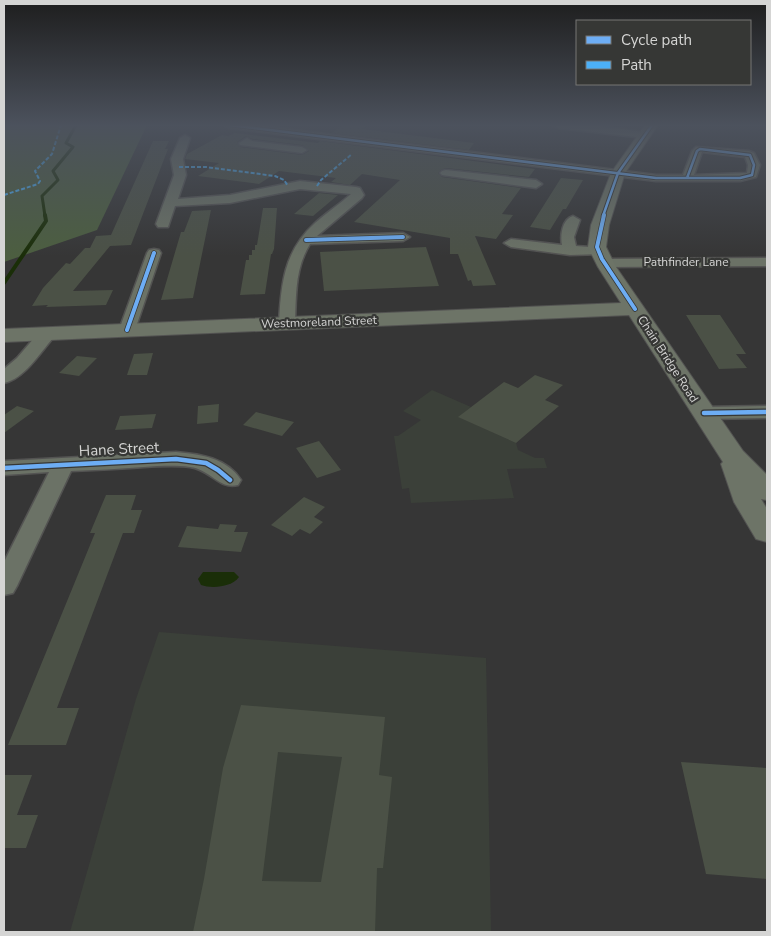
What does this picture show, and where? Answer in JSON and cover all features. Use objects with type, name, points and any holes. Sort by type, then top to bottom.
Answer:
[{"type":"main road","points":[[602,257],[597,240],[598,228],[621,169]]},
{"type":"main road","name":"Chain Bridge Road","points":[[602,257],[733,458],[767,492]]},
{"type":"main road","name":"Westmoreland Street","points":[[4,336],[635,309]]},
{"type":"main road","name":"Chain Bridge Road","points":[[733,458],[748,502],[767,532]]},
{"type":"street","points":[[163,224],[180,175],[179,169]]},
{"type":"street","points":[[449,169],[443,176],[536,184]]},
{"type":"street","points":[[583,169],[656,178],[747,177],[752,175],[753,169]]},
{"type":"street","points":[[687,178],[690,169]]},
{"type":"street","points":[[526,198],[545,172]]},
{"type":"street","points":[[170,203],[230,199],[300,185],[324,186],[356,191],[358,195],[306,240],[299,252],[291,274],[287,323]]},
{"type":"street","points":[[570,251],[567,237],[572,220]]},
{"type":"street","points":[[306,240],[403,237]]},
{"type":"street","name":"Pathfinder Lane","points":[[511,243],[602,257],[767,262]]},
{"type":"street","points":[[127,330],[154,254]]},
{"type":"street","points":[[4,378],[23,362],[47,334]]},
{"type":"street","points":[[704,413],[767,412]]},
{"type":"street","name":"Hane Street","points":[[4,468],[176,459],[195,460],[216,468],[230,480]]},
{"type":"street","points":[[4,586],[63,465]]},
{"type":"shaded area","points":[[4,169],[126,169],[97,230],[4,262]]},
{"type":"shaded area","points":[[432,390],[471,407],[459,417],[516,443],[518,450],[535,458],[544,458],[547,468],[507,469],[514,498],[411,503],[409,488],[402,489],[394,436],[398,436],[421,420],[403,411]]},
{"type":"shaded area","points":[[203,572],[234,572],[239,577],[227,585],[206,586],[201,585],[198,579]]},
{"type":"shaded area","points":[[159,632],[486,658],[491,932],[70,932],[136,699]]},
{"type":"building","points":[[141,169],[160,169],[131,245],[110,246],[73,291],[113,290],[106,305],[32,306],[43,288],[66,263],[70,264],[85,248],[90,248],[96,236],[111,235]]},
{"type":"building","points":[[210,169],[444,169],[438,173],[442,177],[521,188],[502,214],[513,215],[496,239],[475,236],[496,285],[473,286],[471,280],[468,281],[458,254],[450,254],[450,238],[354,222],[400,180],[362,174],[350,185],[331,182],[336,178],[279,171],[259,184],[198,176]]},
{"type":"building","points":[[452,169],[535,169],[529,177]]},
{"type":"building","points":[[561,178],[583,180],[566,209],[563,209],[550,230],[530,227]]},
{"type":"building","points":[[319,193],[338,195],[313,216],[294,214]]},
{"type":"building","points":[[263,208],[277,208],[274,249],[271,254],[265,294],[240,295],[246,260],[249,260],[249,255],[252,255],[252,250],[255,250],[255,245],[257,245]]},
{"type":"building","points":[[211,210],[193,298],[161,300],[181,232],[184,232],[192,211]]},
{"type":"building","points":[[426,247],[439,286],[324,291],[320,252]]},
{"type":"building","points":[[686,315],[720,315],[746,354],[736,354],[747,368],[719,369]]},
{"type":"building","points":[[153,353],[147,375],[127,375],[134,354]]},
{"type":"building","points":[[77,356],[97,358],[79,376],[59,373]]},
{"type":"building","points":[[535,375],[563,385],[545,400],[559,406],[516,443],[458,417],[504,382],[518,388]]},
{"type":"building","points":[[219,404],[218,422],[197,424],[198,406]]},
{"type":"building","points":[[17,406],[34,411],[4,433],[4,415]]},
{"type":"building","points":[[256,412],[294,422],[282,436],[243,425]]},
{"type":"building","points":[[156,414],[152,428],[115,430],[120,416]]},
{"type":"building","points":[[319,441],[341,470],[317,478],[296,448]]},
{"type":"building","points":[[106,495],[136,495],[131,510],[142,510],[134,533],[123,533],[57,708],[79,708],[66,745],[8,745],[95,533],[90,533]]},
{"type":"building","points":[[304,497],[325,507],[314,517],[323,522],[310,534],[300,529],[292,536],[271,525]]},
{"type":"building","points":[[220,524],[237,525],[234,532],[248,532],[241,552],[178,547],[187,526],[218,529]]},
{"type":"building","points":[[241,705],[385,717],[379,775],[392,777],[383,868],[377,868],[375,932],[193,932],[223,768]],"holes":[[[278,752],[342,757],[321,882],[262,881]]]},
{"type":"building","points":[[681,762],[767,768],[767,879],[706,874]]},
{"type":"building","points":[[4,775],[32,775],[17,815],[38,815],[26,848],[4,848]]},
{"type":"waterway","points":[[45,216],[42,196],[58,180],[53,171],[55,169]]},
{"type":"waterway","points":[[4,283],[46,221],[45,215]]},
{"type":"marked path","points":[[4,195],[38,184],[40,181],[35,171],[37,169]]},
{"type":"marked path","points":[[219,169],[275,176],[284,180],[288,186]]},
{"type":"marked path","points":[[317,186],[334,169]]},
{"type":"cycle path","points":[[578,169],[656,178],[687,178]]},
{"type":"cycle path","points":[[621,169],[600,225],[597,247],[602,259],[635,309]]},
{"type":"cycle path","points":[[687,178],[690,169]]},
{"type":"cycle path","points":[[687,178],[740,178],[752,175],[753,169]]},
{"type":"cycle path","points":[[306,240],[403,237]]},
{"type":"cycle path","points":[[127,330],[154,253]]},
{"type":"cycle path","points":[[704,413],[767,412]]},
{"type":"cycle path","points":[[4,468],[176,459],[206,463],[230,480]]}]
